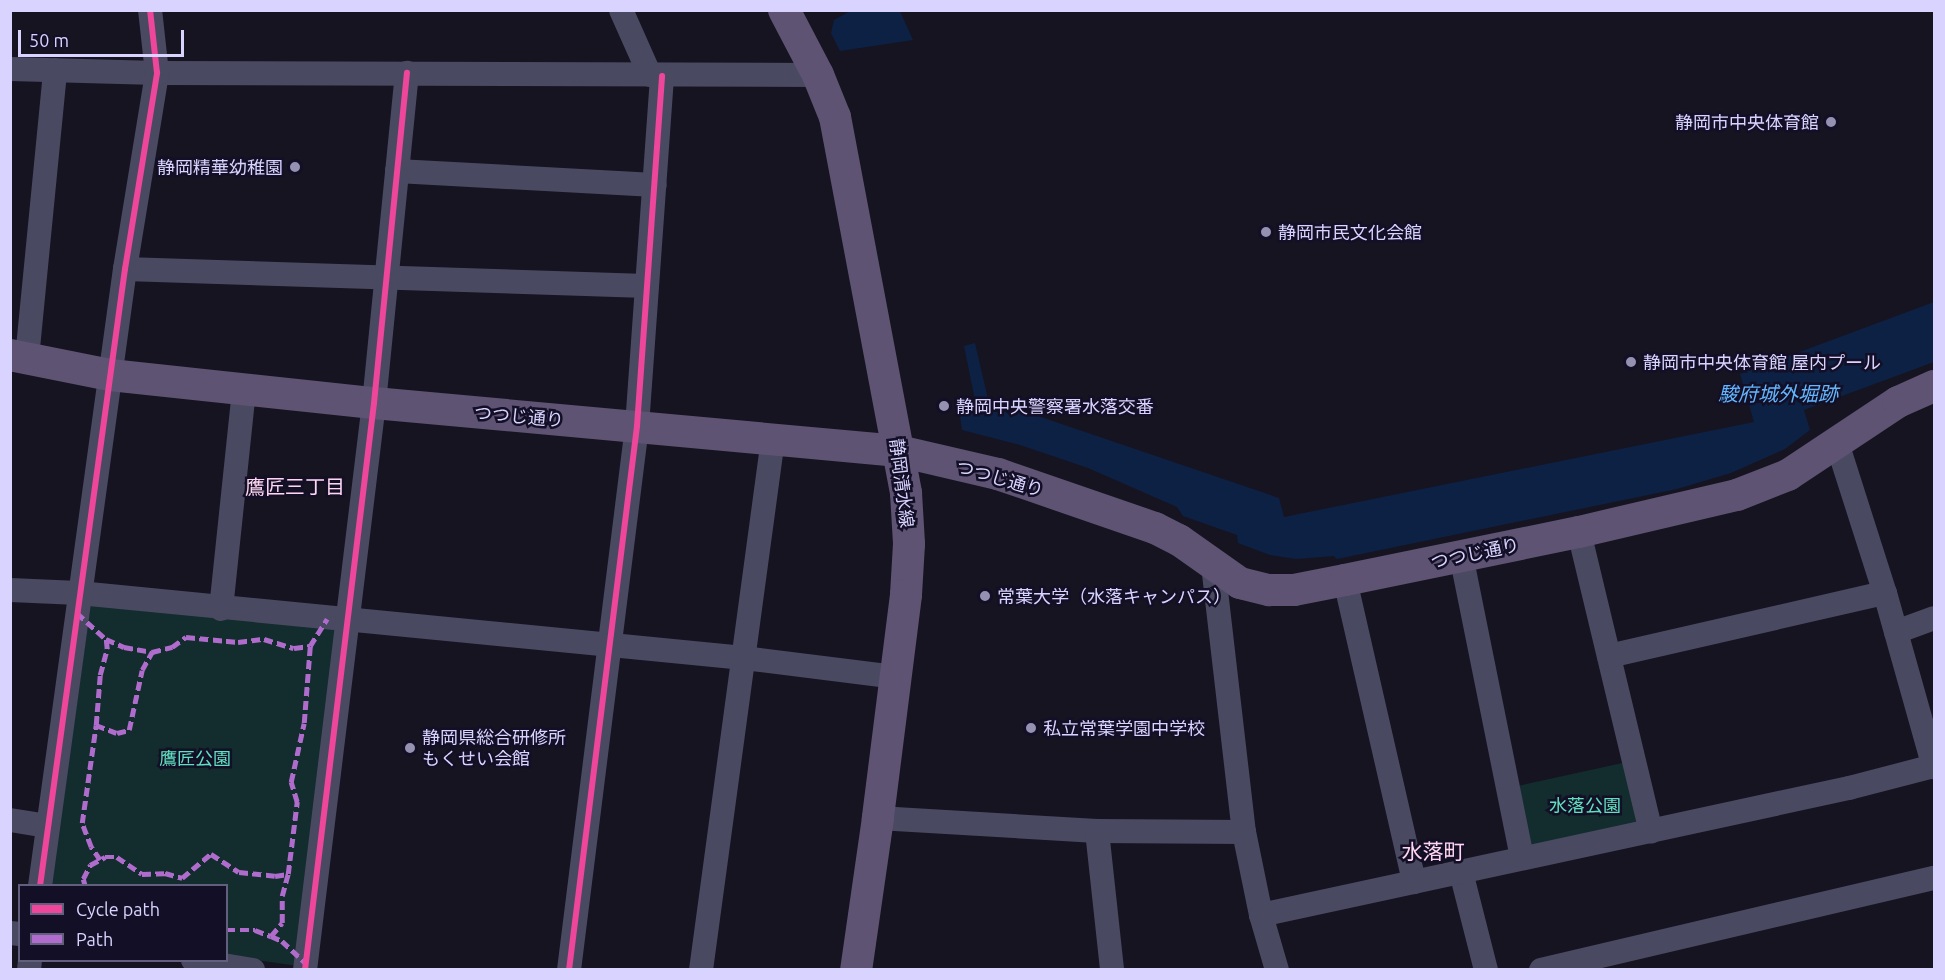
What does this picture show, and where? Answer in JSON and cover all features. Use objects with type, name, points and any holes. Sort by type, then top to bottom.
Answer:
[{"type":"main road","name":"静岡清水線","points":[[788,12],[835,117],[906,493],[909,543],[897,677],[856,969]]},
{"type":"main road","name":"つつじ通り","points":[[19,356],[110,375],[374,403],[899,451],[998,474],[1155,528],[1179,540],[1240,583],[1269,590],[1294,590],[1345,580],[1579,532],[1737,495],[1788,475],[1898,402],[1935,386]]},
{"type":"street","points":[[40,884],[125,269],[157,73],[150,10]]},
{"type":"street","points":[[569,969],[637,426],[655,185],[656,76],[621,10]]},
{"type":"street","points":[[10,69],[157,73],[818,75]]},
{"type":"street","points":[[19,356],[55,70]]},
{"type":"street","points":[[305,969],[374,403],[407,74]]},
{"type":"street","points":[[397,171],[655,185]]},
{"type":"street","points":[[125,269],[647,286]]},
{"type":"street","points":[[221,609],[244,389]]},
{"type":"street","points":[[701,969],[773,439]]},
{"type":"street","points":[[1261,915],[1849,788],[1934,767],[1885,593],[1837,443]]},
{"type":"street","points":[[1579,532],[1651,831]]},
{"type":"street","points":[[1461,555],[1522,858]]},
{"type":"street","points":[[1214,565],[1244,832],[1261,915],[1276,969]]},
{"type":"street","points":[[1345,580],[1414,882]]},
{"type":"street","points":[[10,590],[79,593],[221,609],[744,658],[897,677]]},
{"type":"street","points":[[1609,656],[1885,593]]},
{"type":"street","points":[[1896,632],[1935,618]]},
{"type":"street","points":[[878,818],[1097,831],[1244,832]]},
{"type":"street","points":[[10,820],[47,826]]},
{"type":"street","points":[[1097,831],[1112,969]]},
{"type":"street","points":[[1461,872],[1486,969]]},
{"type":"street","points":[[1541,969],[1935,878]]},
{"type":"street","points":[[206,962],[253,969]]},
{"type":"green space","name":"鷹匠公園","points":[[91,603],[336,626],[298,966],[228,956],[228,884],[51,884]]},
{"type":"green space","name":"水落公園","points":[[1627,762],[1639,820],[1632,829],[1534,849],[1525,843],[1513,787]]},
{"type":"water","points":[[850,11],[900,11],[913,40],[840,51],[831,33],[834,20]]},
{"type":"water","name":"駿府城外堀跡","points":[[1934,302],[1934,362],[1804,410],[1810,430],[1785,449],[1731,473],[1677,489],[1337,559],[1334,556],[1296,559],[1270,555],[1238,543],[1237,535],[1183,516],[1177,507],[1088,468],[1020,445],[962,430],[960,416],[977,410],[964,346],[975,343],[988,399],[1279,498],[1284,517],[1754,422],[1740,374]]},
{"type":"marked path","points":[[77,613],[106,639],[124,647],[152,652],[172,647],[186,637],[238,642],[264,639],[294,648],[310,646],[327,619]]},
{"type":"marked path","points":[[100,860],[91,847],[82,823],[96,725],[100,675],[107,649],[106,639]]},
{"type":"marked path","points":[[84,884],[83,879],[90,865],[105,857],[117,857],[142,874],[165,873],[182,878],[211,854],[239,872],[275,876],[288,874],[297,802],[291,782],[304,723],[310,646]]},
{"type":"marked path","points":[[96,725],[117,733],[129,730],[142,670],[152,652]]},
{"type":"marked path","points":[[271,936],[282,923],[282,896],[288,874]]},
{"type":"marked path","points":[[228,930],[255,930],[271,936],[282,941],[306,963]]},
{"type":"cycle path","points":[[40,884],[125,269],[157,73],[150,10]]},
{"type":"cycle path","points":[[305,970],[374,403],[407,73]]},
{"type":"cycle path","points":[[569,970],[637,426],[662,76]]},
{"type":"place","name":"静岡市中央体育館","points":[[1831,122]]},
{"type":"place","name":"静岡精華幼稚園","points":[[295,167]]},
{"type":"place","name":"静岡市民文化会館","points":[[1266,232]]},
{"type":"place","name":"静岡市中央体育館 屋内プール","points":[[1631,362]]},
{"type":"place","name":"静岡中央警察署水落交番","points":[[944,406]]},
{"type":"place","name":"常葉大学（水落キャンパス）","points":[[985,596]]},
{"type":"place","name":"私立常葉学園中学校","points":[[1031,728]]},
{"type":"place","name":"静岡県総合研修所 もくせい会館","points":[[410,748]]},
{"type":"district","name":"鷹匠三丁目","points":[[295,486]]},
{"type":"district","name":"水落町","points":[[1433,851]]}]
